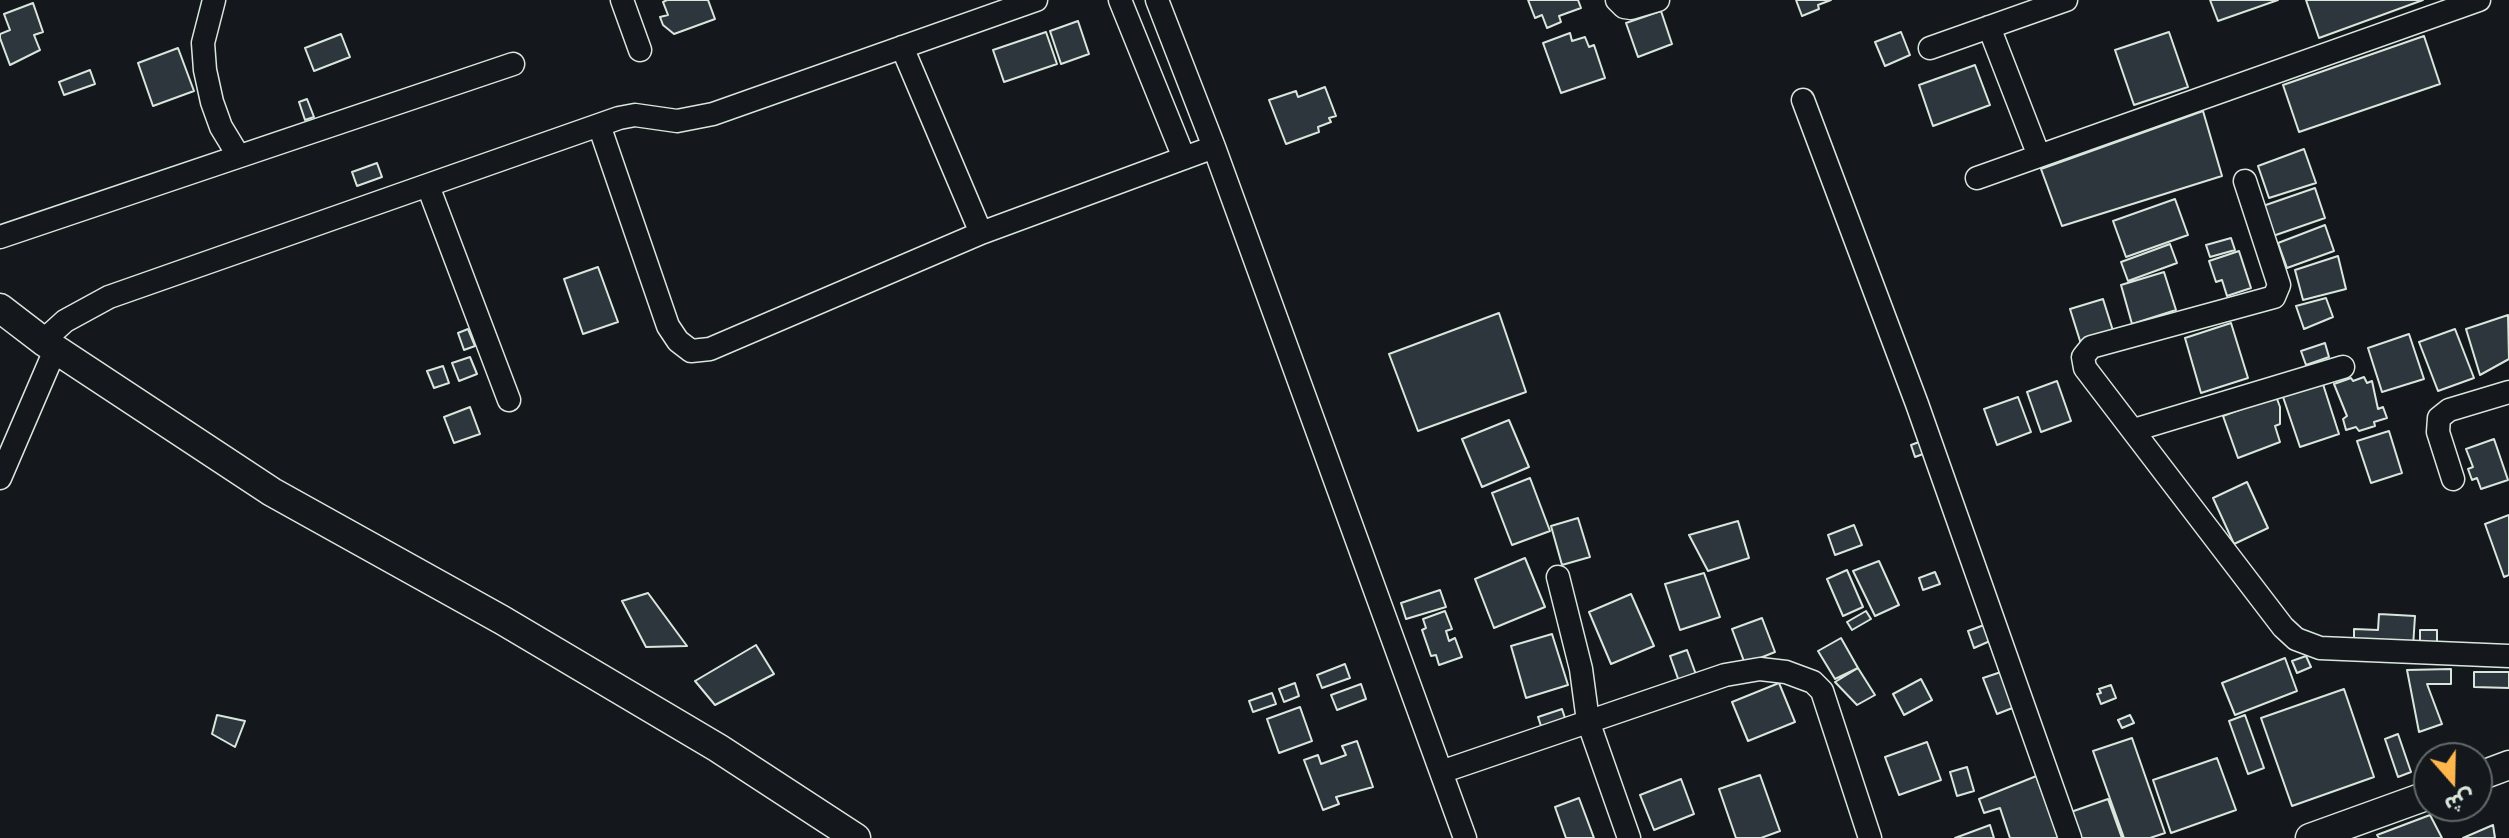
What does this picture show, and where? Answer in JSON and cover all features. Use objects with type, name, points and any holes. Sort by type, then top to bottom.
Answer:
[{"type":"main road","points":[[0,308],[49,346],[272,492],[529,636],[718,748],[856,838]]},
{"type":"main road","points":[[2310,838],[2413,801]]},
{"type":"street","points":[[214,0],[206,20],[203,43],[205,70],[221,127],[238,155]]},
{"type":"street","points":[[622,0],[640,50]]},
{"type":"street","points":[[0,478],[49,346],[65,321],[109,297],[599,125],[635,115],[677,121],[713,114],[1036,0]]},
{"type":"street","points":[[1120,0],[1184,158]]},
{"type":"street","points":[[1157,0],[1214,147],[1465,838]]},
{"type":"street","points":[[1617,0],[1624,7],[1631,8],[1658,0]]},
{"type":"street","points":[[1930,48],[2066,0]]},
{"type":"street","points":[[1977,178],[2451,5],[2479,0]]},
{"type":"street","points":[[1989,27],[2039,156]]},
{"type":"street","points":[[902,47],[981,233]]},
{"type":"street","points":[[0,237],[513,64]]},
{"type":"street","points":[[1803,100],[1917,404],[2070,838]]},
{"type":"street","points":[[599,125],[668,326],[678,341],[691,351],[710,349],[981,233],[1214,147]]},
{"type":"street","points":[[2245,181],[2279,285],[2274,297],[2091,347],[2084,353],[2085,368],[2283,627],[2296,639],[2320,648],[2509,656]]},
{"type":"street","points":[[428,186],[509,400]]},
{"type":"street","points":[[2134,430],[2343,367]]},
{"type":"street","points":[[2453,479],[2438,432],[2439,418],[2449,410],[2509,392]]},
{"type":"street","points":[[1558,577],[1581,669],[1588,721],[1629,838]]},
{"type":"street","points":[[1441,772],[1744,671],[1774,671],[1813,682],[1827,702],[1870,838]]},
{"type":"building","points":[[708,0],[715,19],[674,34],[663,25],[660,17],[668,15],[663,2]]},
{"type":"building","points":[[1528,0],[1578,0],[1581,8],[1559,16],[1561,22],[1547,28],[1542,15],[1535,18]]},
{"type":"building","points":[[1796,0],[1831,0],[1802,16]]},
{"type":"building","points":[[2210,0],[2278,0],[2218,21]]},
{"type":"building","points":[[2306,0],[2423,0],[2319,38]]},
{"type":"building","points":[[33,3],[43,32],[34,35],[40,50],[10,65],[0,38],[0,34],[10,30],[4,14]]},
{"type":"building","points":[[1661,11],[1672,44],[1638,57],[1626,23]]},
{"type":"building","points":[[1078,21],[1089,54],[1061,64],[1050,31]]},
{"type":"building","points":[[1046,32],[1057,64],[1004,82],[993,50]]},
{"type":"building","points":[[1901,32],[1910,55],[1885,66],[1875,42]]},
{"type":"building","points":[[2169,32],[2188,87],[2134,105],[2115,50]]},
{"type":"building","points":[[1570,33],[1572,41],[1585,37],[1589,47],[1594,45],[1605,78],[1561,93],[1543,43]]},
{"type":"building","points":[[341,34],[350,57],[314,71],[305,48]]},
{"type":"building","points":[[2424,36],[2440,84],[2299,132],[2283,85]]},
{"type":"building","points":[[178,48],[194,91],[153,106],[138,63]]},
{"type":"building","points":[[1975,65],[1990,105],[1933,126],[1919,85]]},
{"type":"building","points":[[90,70],[95,84],[64,95],[59,82]]},
{"type":"building","points":[[1325,87],[1336,116],[1329,118],[1331,122],[1318,127],[1319,132],[1286,144],[1269,100],[1296,91],[1298,97]]},
{"type":"building","points":[[307,99],[314,117],[305,120],[299,102]]},
{"type":"building","points":[[2203,111],[2222,176],[2062,226],[2041,169]]},
{"type":"building","points":[[2304,149],[2316,183],[2269,198],[2258,166]]},
{"type":"building","points":[[377,163],[382,177],[357,186],[352,172]]},
{"type":"building","points":[[2315,188],[2325,218],[2270,237],[2260,207]]},
{"type":"building","points":[[2175,199],[2188,235],[2126,257],[2113,221]]},
{"type":"building","points":[[2325,225],[2334,251],[2287,268],[2278,243]]},
{"type":"building","points":[[2231,238],[2235,250],[2210,257],[2206,245]]},
{"type":"building","points":[[2170,244],[2177,263],[2128,281],[2121,262]]},
{"type":"building","points":[[2239,251],[2251,288],[2227,296],[2222,280],[2216,282],[2209,261]]},
{"type":"building","points":[[2338,256],[2346,289],[2303,300],[2295,270]]},
{"type":"building","points":[[598,267],[618,322],[583,334],[564,279]]},
{"type":"building","points":[[2164,272],[2176,310],[2132,324],[2121,285]]},
{"type":"building","points":[[2326,298],[2333,317],[2304,329],[2296,306]]},
{"type":"building","points":[[2103,299],[2114,334],[2081,344],[2070,309]]},
{"type":"building","points":[[1499,313],[1526,392],[1418,431],[1389,354]]},
{"type":"building","points":[[2508,315],[2509,359],[2480,375],[2466,329]]},
{"type":"building","points":[[2231,323],[2248,378],[2201,393],[2185,338]]},
{"type":"building","points":[[468,329],[475,346],[464,350],[458,333]]},
{"type":"building","points":[[2455,329],[2474,378],[2438,391],[2419,342]]},
{"type":"building","points":[[2409,334],[2424,379],[2382,392],[2368,348]]},
{"type":"building","points":[[2325,343],[2329,357],[2306,365],[2301,351]]},
{"type":"building","points":[[470,357],[477,374],[459,381],[452,363]]},
{"type":"building","points":[[443,366],[449,383],[434,388],[427,371]]},
{"type":"building","points":[[2364,377],[2367,383],[2372,381],[2378,409],[2383,407],[2387,418],[2359,431],[2356,427],[2346,430],[2343,419],[2347,416],[2334,384]]},
{"type":"building","points":[[2321,378],[2339,434],[2300,447],[2281,391]]},
{"type":"building","points":[[2057,381],[2071,421],[2041,432],[2027,392]]},
{"type":"building","points":[[2276,396],[2280,407],[2280,424],[2275,426],[2280,442],[2238,458],[2223,416]]},
{"type":"building","points":[[2018,397],[2031,432],[1997,445],[1984,409]]},
{"type":"building","points":[[470,407],[480,434],[454,443],[444,417]]},
{"type":"building","points":[[1509,420],[1529,467],[1482,487],[1462,439]]},
{"type":"building","points":[[2389,431],[2402,473],[2371,483],[2357,441]]},
{"type":"building","points":[[2494,439],[2508,480],[2481,489],[2477,478],[2472,480],[2468,469],[2473,467],[2466,449]]},
{"type":"building","points":[[1919,442],[1923,454],[1915,457],[1911,445]]},
{"type":"building","points":[[1530,478],[1550,531],[1512,545],[1492,493]]},
{"type":"building","points":[[2247,482],[2268,528],[2234,544],[2213,498]]},
{"type":"building","points":[[2509,515],[2509,575],[2504,577],[2485,524]]},
{"type":"building","points":[[1578,518],[1590,557],[1562,565],[1551,526]]},
{"type":"building","points":[[1738,521],[1749,558],[1708,571],[1689,535]]},
{"type":"building","points":[[1854,525],[1862,545],[1835,555],[1828,535]]},
{"type":"building","points":[[1525,558],[1545,607],[1494,628],[1475,579]]},
{"type":"building","points":[[1879,561],[1899,605],[1875,616],[1853,571]]},
{"type":"building","points":[[1847,570],[1863,607],[1843,616],[1827,579]]},
{"type":"building","points":[[1935,572],[1940,584],[1923,590],[1919,578]]},
{"type":"building","points":[[1704,573],[1720,617],[1680,630],[1665,584]]},
{"type":"building","points":[[1440,590],[1446,607],[1406,619],[1401,603]]},
{"type":"building","points":[[648,593],[687,646],[646,647],[622,601]]},
{"type":"building","points":[[1631,594],[1654,646],[1611,664],[1589,612]]},
{"type":"building","points":[[1445,611],[1452,629],[1446,631],[1449,641],[1455,638],[1462,657],[1439,665],[1436,655],[1431,656],[1422,630],[1426,628],[1423,619]]},
{"type":"building","points":[[1866,611],[1871,619],[1852,630],[1847,622]]},
{"type":"building","points":[[2379,614],[2415,616],[2413,647],[2354,644],[2354,629],[2378,630]]},
{"type":"building","points":[[1762,618],[1775,652],[1745,664],[1732,629]]},
{"type":"building","points":[[1984,625],[1990,641],[1974,648],[1968,631]]},
{"type":"building","points":[[2420,630],[2437,630],[2437,646],[2420,646]]},
{"type":"building","points":[[1552,634],[1568,685],[1526,698],[1511,646]]},
{"type":"building","points":[[1841,638],[1858,668],[1835,679],[1818,651]]},
{"type":"building","points":[[756,645],[774,674],[715,705],[695,681]]},
{"type":"building","points":[[1687,650],[1698,680],[1681,687],[1670,656]]},
{"type":"building","points":[[2306,656],[2311,667],[2297,673],[2292,661]]},
{"type":"building","points":[[2285,658],[2297,691],[2235,715],[2222,683]]},
{"type":"building","points":[[1345,664],[1350,678],[1322,688],[1317,675]]},
{"type":"building","points":[[1858,668],[1875,695],[1857,705],[1835,682]]},
{"type":"building","points":[[2451,669],[2451,684],[2427,684],[2442,724],[2419,732],[2407,670]]},
{"type":"building","points":[[2001,672],[2015,707],[1997,714],[1983,678]]},
{"type":"building","points":[[2474,672],[2509,672],[2509,688],[2474,687]]},
{"type":"building","points":[[1921,679],[1932,700],[1904,715],[1893,694]]},
{"type":"building","points":[[1295,683],[1299,696],[1284,702],[1279,689]]},
{"type":"building","points":[[1779,683],[1795,722],[1748,741],[1732,702]]},
{"type":"building","points":[[1361,684],[1366,699],[1337,710],[1331,695]]},
{"type":"building","points":[[2111,685],[2116,698],[2101,704],[2097,694],[2101,693],[2099,689]]},
{"type":"building","points":[[2344,689],[2374,777],[2292,806],[2261,718]]},
{"type":"building","points":[[1272,693],[1276,704],[1253,712],[1249,701]]},
{"type":"building","points":[[1300,707],[1312,741],[1279,753],[1267,719]]},
{"type":"building","points":[[1562,709],[1566,721],[1542,729],[1538,717]]},
{"type":"building","points":[[217,715],[245,721],[235,747],[212,734]]},
{"type":"building","points":[[2130,715],[2134,723],[2122,728],[2118,720]]},
{"type":"building","points":[[2245,715],[2264,768],[2248,774],[2229,721]]},
{"type":"building","points":[[2398,734],[2411,772],[2398,777],[2385,739]]},
{"type":"building","points":[[2132,738],[2165,833],[2150,838],[2124,838],[2093,751]]},
{"type":"building","points":[[1357,741],[1373,787],[1336,797],[1339,804],[1323,810],[1304,760],[1318,755],[1321,764],[1346,755],[1342,746]]},
{"type":"building","points":[[1927,742],[1941,780],[1899,795],[1885,757]]},
{"type":"building","points":[[2217,758],[2236,810],[2171,833],[2153,780]]},
{"type":"building","points":[[1967,767],[1974,791],[1957,796],[1950,772]]},
{"type":"building","points":[[1760,775],[1780,831],[1761,838],[1736,838],[1719,789]]},
{"type":"building","points":[[2039,775],[2062,838],[2010,838],[2000,808],[1984,813],[1979,799]]},
{"type":"building","points":[[1681,779],[1694,814],[1654,830],[1640,795]]},
{"type":"building","points":[[1579,798],[1594,838],[1566,838],[1555,807]]},
{"type":"building","points":[[2108,799],[2122,838],[2077,838],[2068,813]]},
{"type":"building","points":[[2413,821],[2434,822],[2442,838],[2379,838],[2377,835]]},
{"type":"building","points":[[1990,825],[1994,838],[1955,838]]},
{"type":"building","points":[[2493,825],[2495,838],[2463,838]]}]
